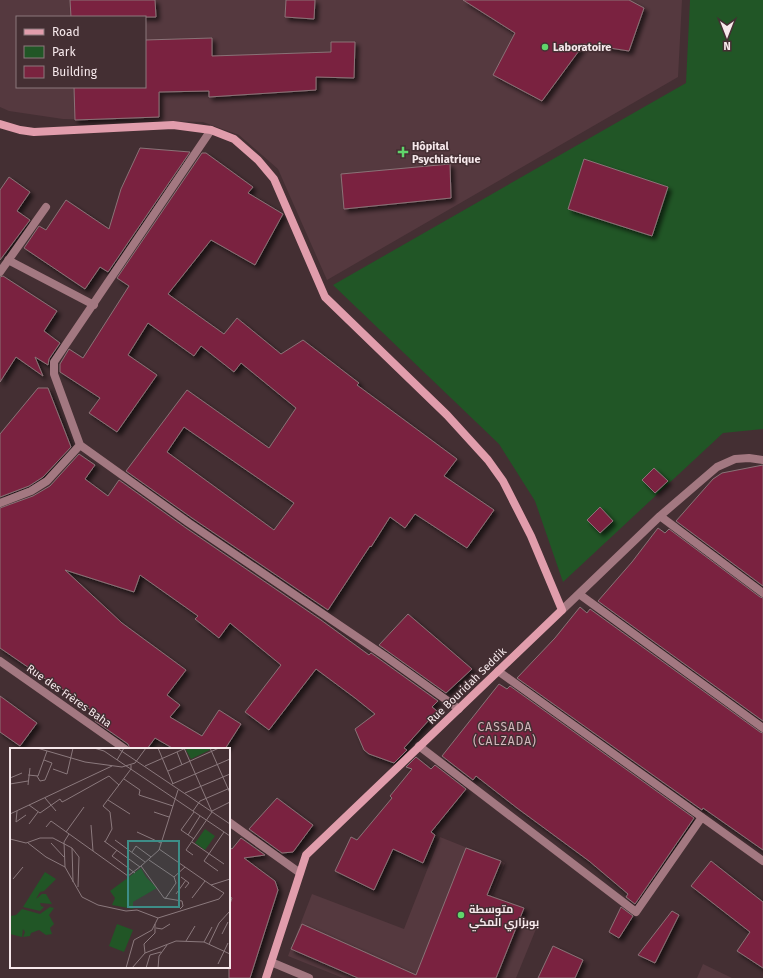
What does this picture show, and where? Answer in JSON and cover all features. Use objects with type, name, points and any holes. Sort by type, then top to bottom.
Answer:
[{"type":"main road","points":[[0,124],[20,130],[34,132],[173,125],[211,130],[234,139],[258,160],[274,180],[326,297],[447,415],[488,460],[503,481],[531,536],[562,610]]},
{"type":"main road","name":"Rue Bouridah Seddik","points":[[266,978],[306,855],[562,610]]},
{"type":"street","points":[[211,130],[54,362],[54,374],[80,445],[188,523],[385,656],[459,708]]},
{"type":"street","points":[[0,272],[46,207]]},
{"type":"street","points":[[8,260],[94,305]]},
{"type":"street","points":[[0,503],[31,491],[47,481],[80,445]]},
{"type":"street","name":"Rue Bouridah Seddik","points":[[562,610],[660,516],[717,467],[729,461],[745,458],[763,460]]},
{"type":"street","points":[[660,516],[763,593]]},
{"type":"street","points":[[579,594],[763,728]]},
{"type":"street","name":"Rue des Frères Baha","points":[[0,661],[124,748]]},
{"type":"street","points":[[498,671],[763,861]]},
{"type":"street","points":[[419,746],[636,912],[702,817]]},
{"type":"street","points":[[230,823],[300,873]]},
{"type":"street","points":[[271,962],[309,978]]},
{"type":"shaded area","name":"Hôpital Psychiatrique","points":[[0,0],[682,0],[678,77],[327,280],[278,169],[239,135],[203,122],[63,119],[9,111],[0,107]]},
{"type":"shaded area","name":"متوسطة بوبزاري المكي","points":[[440,837],[505,863],[488,905],[538,924],[516,978],[343,978],[288,956],[312,894],[404,929]]},
{"type":"shaded area","points":[[703,964],[732,978],[697,978]]},
{"type":"green space","points":[[690,0],[763,0],[763,429],[723,433],[563,582],[535,501],[499,444],[333,285],[686,83]]},
{"type":"building","points":[[70,0],[155,0],[156,17],[71,16]]},
{"type":"building","points":[[286,0],[315,0],[314,19],[285,17]]},
{"type":"building","name":"Laboratoire","points":[[463,0],[629,0],[644,8],[629,51],[584,44],[542,101],[493,75],[515,33]]},
{"type":"building","points":[[212,38],[212,56],[331,52],[331,42],[355,42],[354,78],[316,77],[316,90],[209,97],[209,91],[159,92],[159,117],[75,120],[74,88],[146,88],[146,40]]},
{"type":"building","points":[[140,148],[190,152],[108,272],[100,267],[85,289],[24,248],[39,226],[46,230],[66,200],[109,229],[121,189]]},
{"type":"building","points":[[202,153],[206,153],[253,187],[248,193],[283,214],[255,265],[211,240],[168,294],[224,334],[237,318],[281,354],[303,340],[359,383],[357,385],[457,459],[444,476],[494,510],[467,548],[415,514],[405,528],[390,517],[328,610],[192,518],[126,471],[187,390],[269,448],[296,408],[241,363],[234,372],[201,346],[194,356],[148,323],[128,355],[157,375],[117,432],[89,413],[100,398],[60,372],[60,364],[69,349],[83,358],[129,286],[117,278]],"holes":[[[184,427],[294,503],[274,530],[167,452]]]},
{"type":"building","points":[[584,159],[668,187],[652,236],[568,209]]},
{"type":"building","points":[[450,164],[451,198],[344,209],[341,174]]},
{"type":"building","points":[[9,177],[30,192],[17,211],[30,220],[0,260],[0,190]]},
{"type":"building","points":[[3,276],[57,311],[44,331],[60,343],[49,359],[48,365],[35,357],[43,376],[16,357],[0,382],[0,277]]},
{"type":"building","points":[[38,388],[48,388],[71,447],[43,477],[29,486],[0,497],[0,434]]},
{"type":"building","points":[[79,454],[95,465],[85,479],[108,496],[119,480],[369,655],[371,653],[438,701],[432,707],[437,711],[404,748],[407,750],[394,763],[369,754],[364,750],[355,729],[375,714],[316,669],[269,730],[245,712],[281,665],[230,623],[219,638],[195,619],[198,616],[140,575],[134,592],[65,570],[122,623],[186,670],[167,695],[180,705],[170,717],[202,736],[219,710],[241,724],[226,748],[172,748],[155,738],[148,748],[130,748],[128,744],[95,721],[99,716],[58,686],[57,687],[0,648],[0,508],[33,496],[50,486]]},
{"type":"building","points":[[763,465],[763,586],[676,521],[713,479],[722,473]]},
{"type":"building","points":[[654,468],[668,481],[655,493],[642,480]]},
{"type":"building","points":[[600,507],[613,521],[600,533],[587,520]]},
{"type":"building","points":[[658,528],[665,533],[669,529],[763,598],[763,721],[598,601],[632,562]]},
{"type":"building","points":[[580,607],[587,613],[590,609],[763,733],[763,850],[703,808],[702,810],[517,678],[555,638]]},
{"type":"building","points":[[408,614],[472,669],[446,693],[379,645]]},
{"type":"building","points":[[499,684],[507,689],[510,686],[694,818],[635,904],[626,897],[628,894],[589,861],[476,776],[473,780],[442,756]]},
{"type":"building","points":[[0,696],[37,723],[20,746],[0,732]]},
{"type":"building","points":[[416,757],[431,769],[435,765],[466,789],[431,832],[435,835],[423,863],[393,849],[374,890],[335,871],[351,837],[357,840],[392,798],[390,796],[412,769],[406,767]]},
{"type":"building","points":[[277,798],[313,825],[293,852],[282,853],[249,829]]},
{"type":"building","points":[[241,838],[265,855],[244,858],[275,881],[278,890],[250,978],[229,978],[230,904],[232,898],[230,897],[230,848],[232,849]]},
{"type":"building","points":[[466,848],[501,861],[487,895],[524,908],[496,978],[358,978],[291,949],[302,924],[416,975]]},
{"type":"building","points":[[711,861],[763,902],[763,968],[737,951],[750,932],[691,886]]},
{"type":"building","points":[[621,907],[633,916],[619,938],[609,932]]},
{"type":"building","points":[[672,911],[679,915],[655,963],[638,955]]},
{"type":"building","points":[[553,946],[583,960],[575,978],[538,978]]},
{"type":"place","name":"Laboratoire","points":[[545,47]]},
{"type":"place","name":"Hôpital Psychiatrique","points":[[403,152]]},
{"type":"place","name":"متوسطة بوبزاري المكي","points":[[461,915]]},
{"type":"district","name":"CASSADA (CALZADA)","points":[[505,734]]}]
